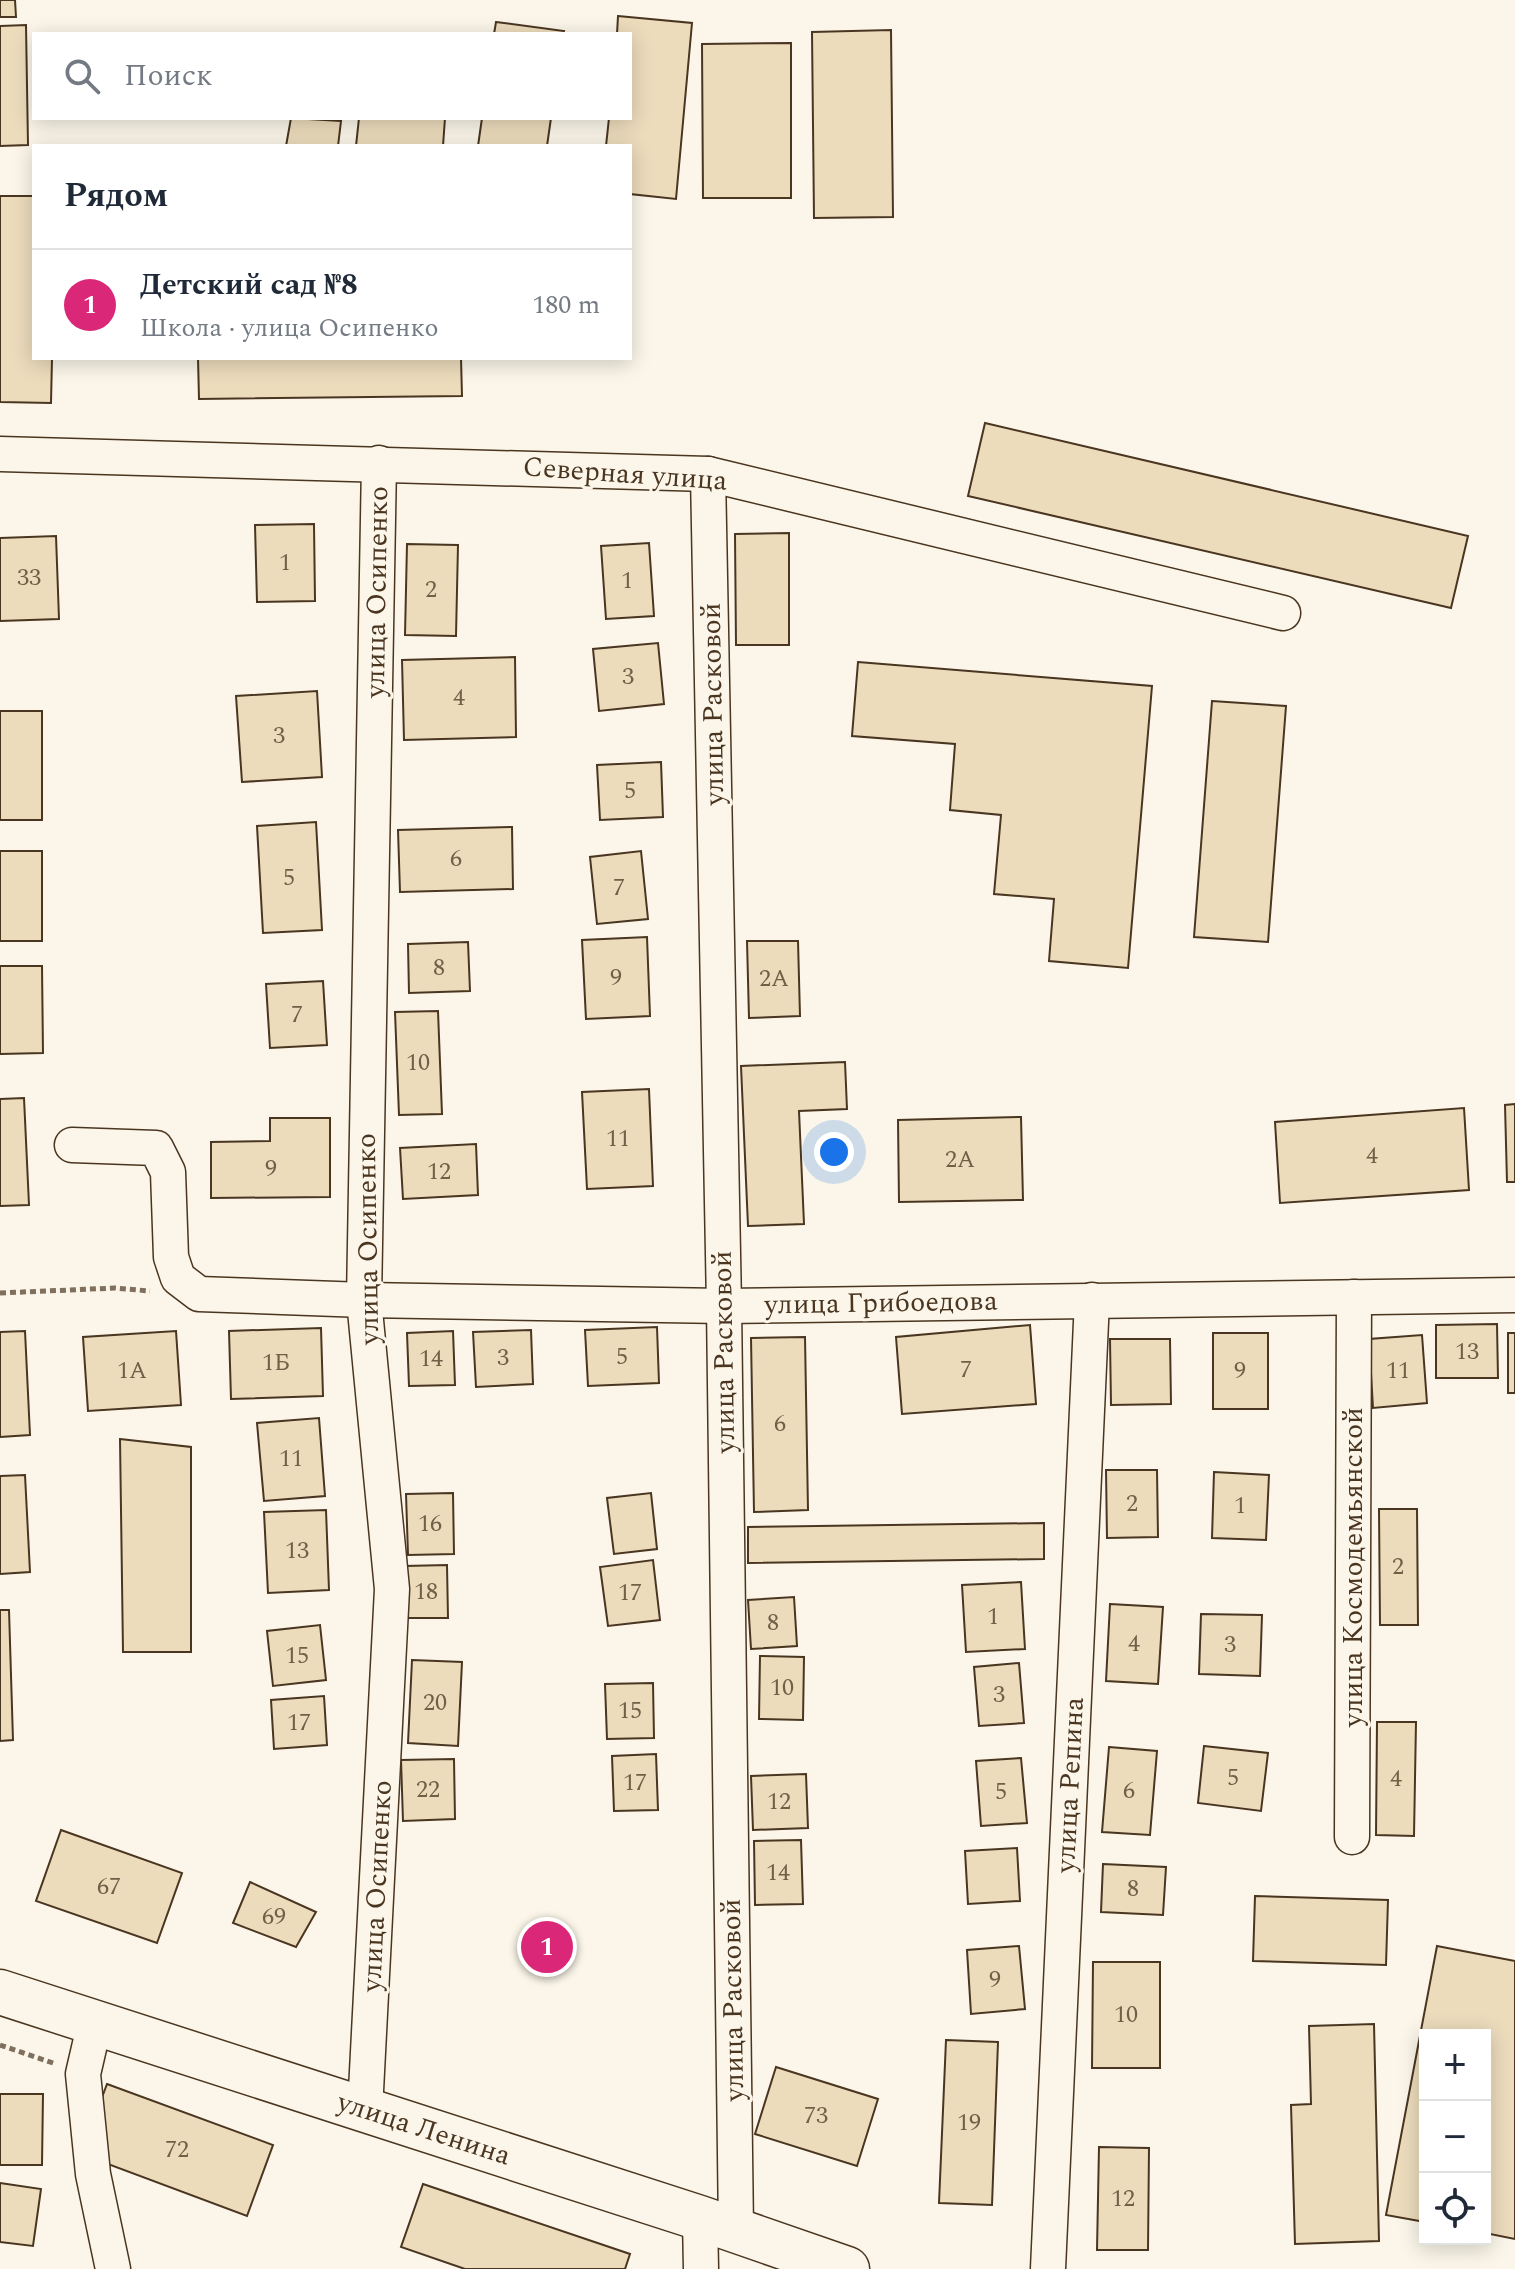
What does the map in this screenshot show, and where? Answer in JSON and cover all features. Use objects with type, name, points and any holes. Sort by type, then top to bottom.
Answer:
[{"type":"main road","name":"улица Ленина","points":[[0,1992],[718,2224],[847,2269]]},
{"type":"street","name":"Северная улица","points":[[0,454],[708,474],[1283,613]]},
{"type":"street","name":"улица Осипенко","points":[[365,2110],[392,1589],[364,1300],[379,463]]},
{"type":"street","name":"улица Расковой","points":[[701,2269],[718,2224],[724,1306],[708,474]]},
{"type":"street","points":[[72,1145],[156,1148],[168,1172],[171,1257],[178,1278],[199,1294]]},
{"type":"street","name":"улица Грибоедова","points":[[199,1294],[724,1306],[1515,1295]]},
{"type":"street","name":"улица Космодемьянской","points":[[1352,1837],[1354,1297]]},
{"type":"street","name":"улица Репина","points":[[1048,2269],[1092,1300]]},
{"type":"street","points":[[95,2022],[83,2074],[93,2174],[113,2269]]},
{"type":"path","points":[[0,1293],[115,1288],[199,1294]]},
{"type":"path","points":[[0,2045],[83,2074]]},
{"type":"building","points":[[0,0],[15,0],[16,17],[0,17]]},
{"type":"building","points":[[618,16],[692,23],[676,199],[632,194],[632,144],[606,144],[609,120],[632,120],[632,32],[617,32]]},
{"type":"building","points":[[496,22],[564,31],[564,32],[494,32]]},
{"type":"building","points":[[26,25],[28,145],[0,146],[0,26]]},
{"type":"building","points":[[891,30],[893,217],[814,218],[812,32]]},
{"type":"building","points":[[791,43],[791,198],[703,198],[702,44]]},
{"type":"building","points":[[291,120],[341,121],[338,144],[286,144]]},
{"type":"building","points":[[359,120],[445,120],[443,144],[356,144]]},
{"type":"building","points":[[482,120],[551,120],[547,144],[478,144]]},
{"type":"building","points":[[0,196],[32,196],[32,360],[52,360],[51,403],[0,402]]},
{"type":"building","points":[[198,360],[461,360],[462,396],[199,399]]},
{"type":"building","points":[[985,423],[1468,536],[1451,608],[968,496]]},
{"type":"building","points":[[314,524],[315,601],[257,602],[255,525]]},
{"type":"building","points":[[789,533],[789,645],[736,645],[735,534]]},
{"type":"building","points":[[56,536],[59,619],[0,621],[0,538]]},
{"type":"building","points":[[649,543],[654,616],[606,619],[601,546]]},
{"type":"building","points":[[407,544],[458,545],[456,636],[405,635]]},
{"type":"building","points":[[658,643],[664,704],[599,711],[593,649]]},
{"type":"building","points":[[515,657],[516,737],[404,740],[402,660]]},
{"type":"building","points":[[858,662],[1152,686],[1128,968],[1049,961],[1054,899],[994,894],[1001,815],[950,810],[955,744],[852,736]]},
{"type":"building","points":[[317,691],[322,777],[242,782],[236,696]]},
{"type":"building","points":[[1212,701],[1286,706],[1268,942],[1194,937]]},
{"type":"building","points":[[0,711],[42,711],[42,820],[0,820]]},
{"type":"building","points":[[661,762],[663,817],[600,820],[597,765]]},
{"type":"building","points":[[316,822],[322,930],[263,933],[257,826]]},
{"type":"building","points":[[512,827],[513,889],[400,892],[398,830]]},
{"type":"building","points":[[0,851],[42,851],[42,941],[0,941]]},
{"type":"building","points":[[641,851],[648,919],[597,924],[590,857]]},
{"type":"building","points":[[647,937],[650,1016],[586,1019],[582,940]]},
{"type":"building","points":[[747,941],[798,941],[800,1016],[749,1018]]},
{"type":"building","points":[[468,942],[470,991],[409,993],[408,944]]},
{"type":"building","points":[[0,966],[42,966],[43,1053],[0,1054]]},
{"type":"building","points":[[323,981],[327,1045],[270,1048],[266,984]]},
{"type":"building","points":[[438,1011],[442,1114],[399,1115],[395,1012]]},
{"type":"building","points":[[845,1062],[847,1109],[799,1111],[804,1224],[748,1226],[741,1066]]},
{"type":"building","points":[[649,1089],[653,1186],[587,1189],[582,1092]]},
{"type":"building","points":[[24,1098],[29,1205],[0,1206],[0,1099]]},
{"type":"building","points":[[1515,1104],[1515,1182],[1507,1182],[1505,1105]]},
{"type":"building","points":[[1464,1108],[1469,1190],[1280,1203],[1275,1122]]},
{"type":"building","points":[[1021,1117],[1023,1200],[899,1202],[898,1120]]},
{"type":"building","points":[[270,1118],[330,1118],[330,1197],[211,1198],[211,1142],[270,1141]]},
{"type":"building","points":[[476,1144],[478,1195],[403,1199],[400,1148]]},
{"type":"building","points":[[1497,1324],[1498,1378],[1436,1378],[1436,1325]]},
{"type":"building","points":[[1030,1325],[1036,1404],[902,1414],[896,1337]]},
{"type":"building","points":[[657,1327],[659,1383],[588,1386],[585,1330]]},
{"type":"building","points":[[321,1328],[323,1396],[231,1399],[229,1331]]},
{"type":"building","points":[[531,1330],[533,1384],[476,1387],[473,1332]]},
{"type":"building","points":[[25,1331],[30,1435],[0,1437],[0,1332]]},
{"type":"building","points":[[176,1331],[181,1405],[88,1411],[83,1337]]},
{"type":"building","points":[[453,1331],[455,1385],[409,1386],[407,1333]]},
{"type":"building","points":[[1213,1333],[1268,1333],[1268,1409],[1213,1409]]},
{"type":"building","points":[[1508,1333],[1515,1333],[1515,1393],[1508,1393]]},
{"type":"building","points":[[1422,1335],[1427,1403],[1373,1408],[1369,1339]]},
{"type":"building","points":[[805,1337],[808,1510],[754,1512],[751,1338]]},
{"type":"building","points":[[1110,1339],[1170,1339],[1171,1404],[1111,1405]]},
{"type":"building","points":[[319,1418],[325,1496],[264,1501],[257,1423]]},
{"type":"building","points":[[120,1439],[191,1447],[191,1652],[123,1652]]},
{"type":"building","points":[[1106,1470],[1157,1470],[1158,1537],[1107,1538]]},
{"type":"building","points":[[1214,1472],[1269,1475],[1266,1540],[1212,1538]]},
{"type":"building","points":[[25,1475],[30,1572],[0,1574],[0,1476]]},
{"type":"building","points":[[453,1493],[454,1554],[408,1555],[406,1494]]},
{"type":"building","points":[[651,1493],[657,1549],[614,1554],[607,1498]]},
{"type":"building","points":[[1379,1509],[1417,1509],[1418,1625],[1380,1625]]},
{"type":"building","points":[[326,1510],[329,1590],[268,1593],[264,1512]]},
{"type":"building","points":[[1044,1523],[1044,1559],[748,1563],[748,1527]]},
{"type":"building","points":[[653,1560],[660,1620],[608,1626],[600,1567]]},
{"type":"building","points":[[447,1565],[448,1618],[406,1618],[405,1566]]},
{"type":"building","points":[[1021,1582],[1025,1649],[966,1652],[962,1585]]},
{"type":"building","points":[[794,1597],[797,1646],[751,1649],[748,1600]]},
{"type":"building","points":[[1110,1604],[1163,1607],[1158,1684],[1106,1681]]},
{"type":"building","points":[[0,1610],[9,1610],[13,1740],[0,1741]]},
{"type":"building","points":[[1201,1614],[1262,1615],[1260,1676],[1199,1674]]},
{"type":"building","points":[[320,1625],[326,1680],[273,1686],[267,1631]]},
{"type":"building","points":[[760,1656],[804,1657],[803,1720],[759,1719]]},
{"type":"building","points":[[412,1660],[462,1662],[458,1746],[408,1743]]},
{"type":"building","points":[[1019,1663],[1024,1723],[979,1726],[974,1667]]},
{"type":"building","points":[[653,1683],[654,1738],[607,1739],[605,1684]]},
{"type":"building","points":[[324,1696],[327,1745],[274,1749],[271,1700]]},
{"type":"building","points":[[1377,1722],[1416,1722],[1414,1836],[1376,1835]]},
{"type":"building","points":[[1204,1746],[1268,1753],[1261,1811],[1198,1803]]},
{"type":"building","points":[[1109,1747],[1157,1751],[1150,1835],[1102,1832]]},
{"type":"building","points":[[656,1754],[658,1810],[614,1811],[612,1756]]},
{"type":"building","points":[[1021,1758],[1027,1823],[981,1826],[976,1761]]},
{"type":"building","points":[[454,1759],[455,1819],[403,1821],[401,1760]]},
{"type":"building","points":[[806,1774],[808,1828],[753,1830],[751,1776]]},
{"type":"building","points":[[61,1830],[182,1873],[157,1943],[36,1901]]},
{"type":"building","points":[[801,1840],[803,1904],[755,1905],[754,1841]]},
{"type":"building","points":[[1017,1848],[1020,1901],[968,1904],[965,1851]]},
{"type":"building","points":[[1103,1864],[1166,1867],[1163,1915],[1101,1912]]},
{"type":"building","points":[[250,1882],[316,1912],[296,1947],[233,1923]]},
{"type":"building","points":[[1255,1896],[1388,1900],[1386,1965],[1253,1961]]},
{"type":"building","points":[[1019,1946],[1025,2009],[971,2014],[967,1950]]},
{"type":"building","points":[[1437,1946],[1515,1961],[1515,2239],[1491,2234],[1491,2029],[1421,2029]]},
{"type":"building","points":[[1093,1962],[1160,1962],[1160,2068],[1092,2068]]},
{"type":"building","points":[[1374,2024],[1379,2241],[1295,2244],[1291,2105],[1311,2104],[1309,2026]]},
{"type":"building","points":[[946,2040],[998,2042],[992,2205],[939,2203]]},
{"type":"building","points":[[1419,2041],[1419,2221],[1386,2215]]},
{"type":"building","points":[[776,2067],[878,2099],[857,2166],[755,2134]]},
{"type":"building","points":[[107,2084],[273,2145],[247,2216],[81,2154]]},
{"type":"building","points":[[0,2094],[43,2094],[42,2165],[0,2165]]},
{"type":"building","points":[[1099,2147],[1149,2148],[1148,2250],[1097,2250]]},
{"type":"building","points":[[0,2183],[41,2189],[33,2246],[0,2242]]},
{"type":"building","points":[[423,2184],[630,2254],[625,2269],[465,2269],[401,2247]]},
{"type":"place","name":"Детский сад №8","points":[[547,1947]]}]
